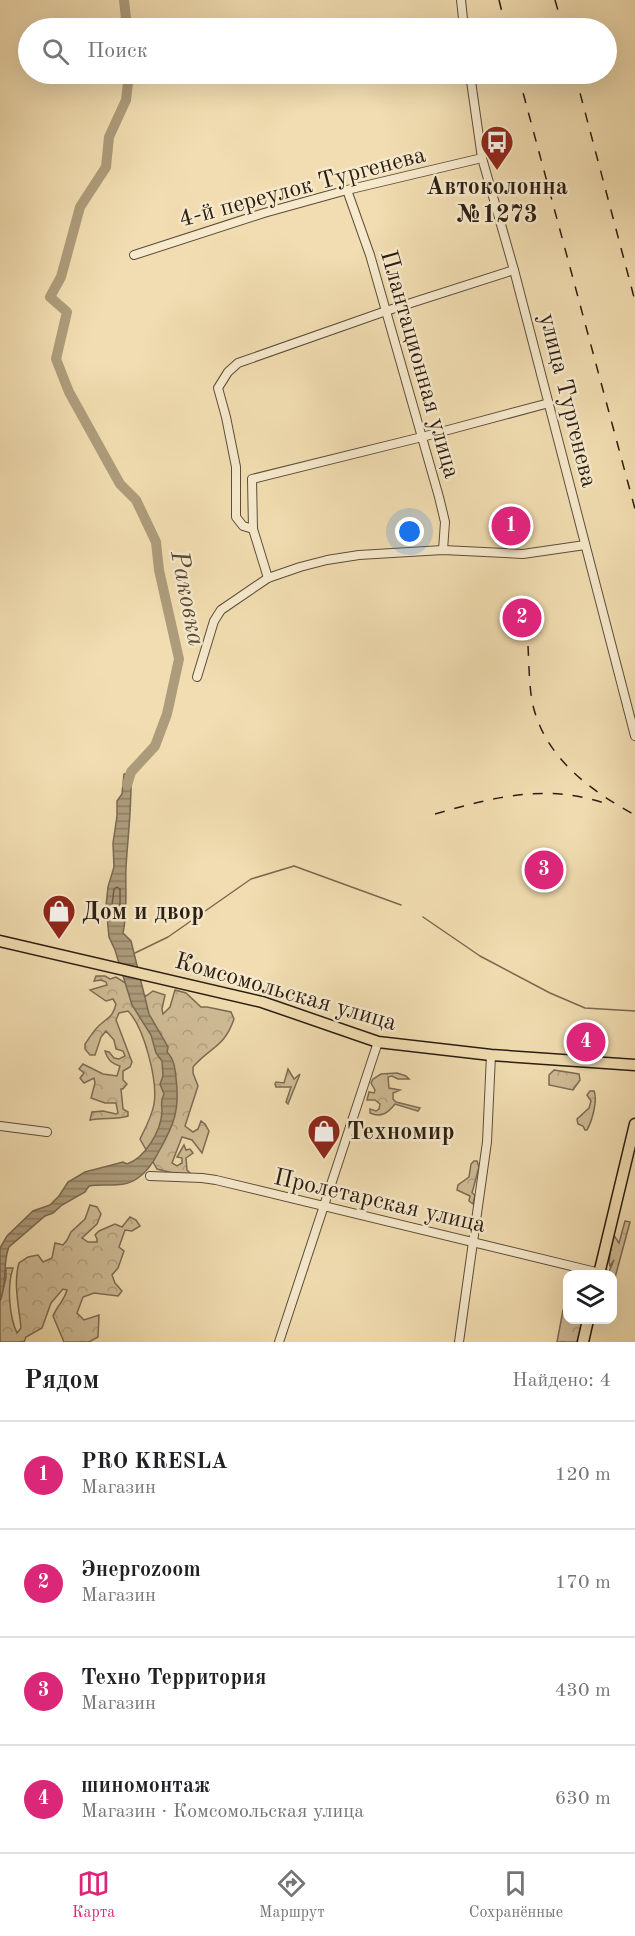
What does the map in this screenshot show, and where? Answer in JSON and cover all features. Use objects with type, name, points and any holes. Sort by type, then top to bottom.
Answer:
[{"type":"main road","name":"Комсомольская улица","points":[[0,941],[262,1002],[378,1042],[491,1055],[635,1065]]},
{"type":"main road","points":[[600,1270],[635,1124]]},
{"type":"main road","points":[[583,1342],[587,1324]]},
{"type":"street","points":[[461,0],[463,18]]},
{"type":"street","name":"улица Тургенева","points":[[471,84],[482,158],[514,270],[635,736]]},
{"type":"street","name":"4-й переулок Тургенева","points":[[134,255],[264,213],[347,190],[482,158]]},
{"type":"street","name":"Плантационная улица","points":[[347,190],[386,311],[445,522],[443,550]]},
{"type":"street","points":[[253,529],[243,526],[236,517],[236,466],[218,388],[228,372],[238,363],[386,311],[514,270]]},
{"type":"street","points":[[268,578],[253,529],[252,479],[549,403]]},
{"type":"street","points":[[197,676],[214,621],[221,610],[268,578],[327,560],[359,555],[443,550],[523,554],[585,546]]},
{"type":"street","points":[[279,1342],[378,1042]]},
{"type":"street","points":[[459,1342],[487,1142],[491,1055]]},
{"type":"street","points":[[0,1126],[47,1132]]},
{"type":"street","name":"Пролетарская улица","points":[[150,1176],[209,1179],[583,1270]]},
{"type":"green space","points":[[96,976],[105,976],[110,979],[116,977],[146,996],[153,991],[165,995],[163,1014],[170,1007],[175,990],[186,993],[201,1007],[231,1012],[234,1019],[226,1036],[193,1067],[198,1086],[185,1126],[193,1132],[198,1129],[201,1121],[209,1131],[202,1153],[192,1140],[182,1137],[172,1163],[177,1166],[182,1163],[182,1158],[177,1157],[184,1145],[186,1150],[190,1149],[193,1153],[186,1158],[187,1170],[191,1174],[177,1174],[157,1169],[140,1139],[153,1108],[154,1082],[144,1041],[128,1011],[119,1013],[116,1020],[132,1062],[130,1067],[123,1071],[123,1080],[127,1084],[121,1089],[123,1109],[128,1112],[128,1116],[90,1120],[92,1112],[118,1113],[116,1103],[105,1103],[91,1098],[94,1078],[84,1083],[80,1078],[84,1073],[79,1069],[83,1064],[103,1074],[117,1076],[120,1066],[110,1061],[105,1051],[114,1058],[119,1059],[125,1056],[123,1051],[116,1049],[114,1040],[106,1031],[101,1037],[95,1055],[90,1055],[85,1049],[85,1044],[97,1027],[111,1015],[116,1004],[113,999],[106,1001],[90,990],[107,985],[101,980],[94,981]]},
{"type":"green space","points":[[288,1069],[294,1079],[300,1074],[288,1104],[286,1102],[291,1087],[276,1087],[275,1084],[276,1082],[284,1083]]},
{"type":"green space","points":[[554,1070],[579,1074],[580,1080],[573,1090],[549,1085],[549,1075]]},
{"type":"green space","points":[[397,1073],[409,1079],[388,1077],[389,1088],[400,1090],[393,1093],[393,1099],[396,1102],[420,1108],[418,1111],[395,1104],[384,1114],[370,1113],[370,1109],[376,1111],[379,1109],[380,1104],[375,1100],[367,1100],[369,1092],[374,1093],[375,1090],[371,1083],[373,1079],[381,1074]]},
{"type":"green space","points":[[590,1091],[594,1091],[595,1105],[591,1121],[585,1130],[578,1124],[577,1119],[589,1108],[591,1101],[587,1095]]},
{"type":"green space","points":[[477,1161],[479,1167],[472,1193],[475,1195],[473,1204],[469,1201],[470,1196],[457,1190],[458,1185],[469,1177],[471,1164]]},
{"type":"green space","points":[[90,1205],[97,1207],[101,1214],[97,1224],[82,1238],[88,1242],[97,1242],[95,1235],[99,1231],[115,1224],[122,1227],[130,1217],[140,1226],[132,1231],[125,1230],[119,1247],[124,1251],[118,1268],[112,1275],[122,1291],[118,1296],[94,1293],[83,1297],[77,1313],[84,1320],[99,1315],[98,1337],[89,1342],[64,1342],[53,1316],[66,1294],[67,1290],[63,1289],[51,1303],[42,1328],[26,1337],[24,1342],[0,1342],[0,1301],[6,1268],[13,1268],[10,1301],[17,1333],[21,1328],[16,1287],[19,1263],[28,1257],[38,1255],[43,1262],[52,1258],[55,1243],[63,1245],[71,1232],[85,1219]]},
{"type":"green space","points":[[625,1221],[630,1222],[617,1270],[610,1270],[614,1260],[610,1266],[613,1234],[619,1243]]},
{"type":"green space","points":[[563,1310],[563,1324],[582,1324],[577,1342],[557,1342]]},
{"type":"water","points":[[131,772],[126,909],[123,933],[131,941],[149,1014],[168,1047],[167,1052],[174,1064],[177,1099],[174,1117],[154,1160],[142,1175],[126,1183],[89,1186],[85,1192],[45,1216],[9,1247],[0,1301],[0,1248],[7,1236],[33,1211],[50,1205],[68,1182],[85,1172],[134,1161],[151,1143],[161,1119],[164,1094],[160,1084],[163,1076],[162,1061],[156,1053],[151,1035],[132,1005],[109,937],[106,906],[108,887],[114,867],[113,843],[117,801],[122,794],[124,774]]},
{"type":"waterway","name":"Раковка","points":[[124,0],[126,18]]},
{"type":"waterway","name":"Раковка","points":[[127,785],[131,772],[155,746],[167,714],[179,659],[159,570],[156,542],[136,500],[120,484],[69,392],[56,359],[67,312],[50,297],[61,277],[80,207],[106,167],[109,137],[126,100],[128,84]]},
{"type":"waterway","points":[[135,953],[168,937],[251,879],[294,866],[401,905]]},
{"type":"waterway","points":[[423,917],[480,956],[550,993],[585,1008],[635,1011]]},
{"type":"railway","points":[[499,0],[504,18]]},
{"type":"railway","points":[[555,0],[560,18]]},
{"type":"railway","points":[[521,84],[635,509]]},
{"type":"railway","points":[[578,84],[635,301]]},
{"type":"railway","points":[[528,646],[532,701],[546,738],[557,755],[585,782],[635,815]]},
{"type":"railway","points":[[435,814],[479,802],[542,793],[563,794],[607,804]]},
{"type":"place","name":"Автоколонна №1273","points":[[497,171]]},
{"type":"place","name":"PRO KRESLA","points":[[511,526]]},
{"type":"place","name":"Энергоzoom","points":[[522,618]]},
{"type":"place","name":"Техно Территория","points":[[544,870]]},
{"type":"place","name":"Дом и двор","points":[[59,940]]},
{"type":"place","name":"шиномонтаж","points":[[586,1042]]},
{"type":"place","name":"Техномир","points":[[324,1160]]}]
